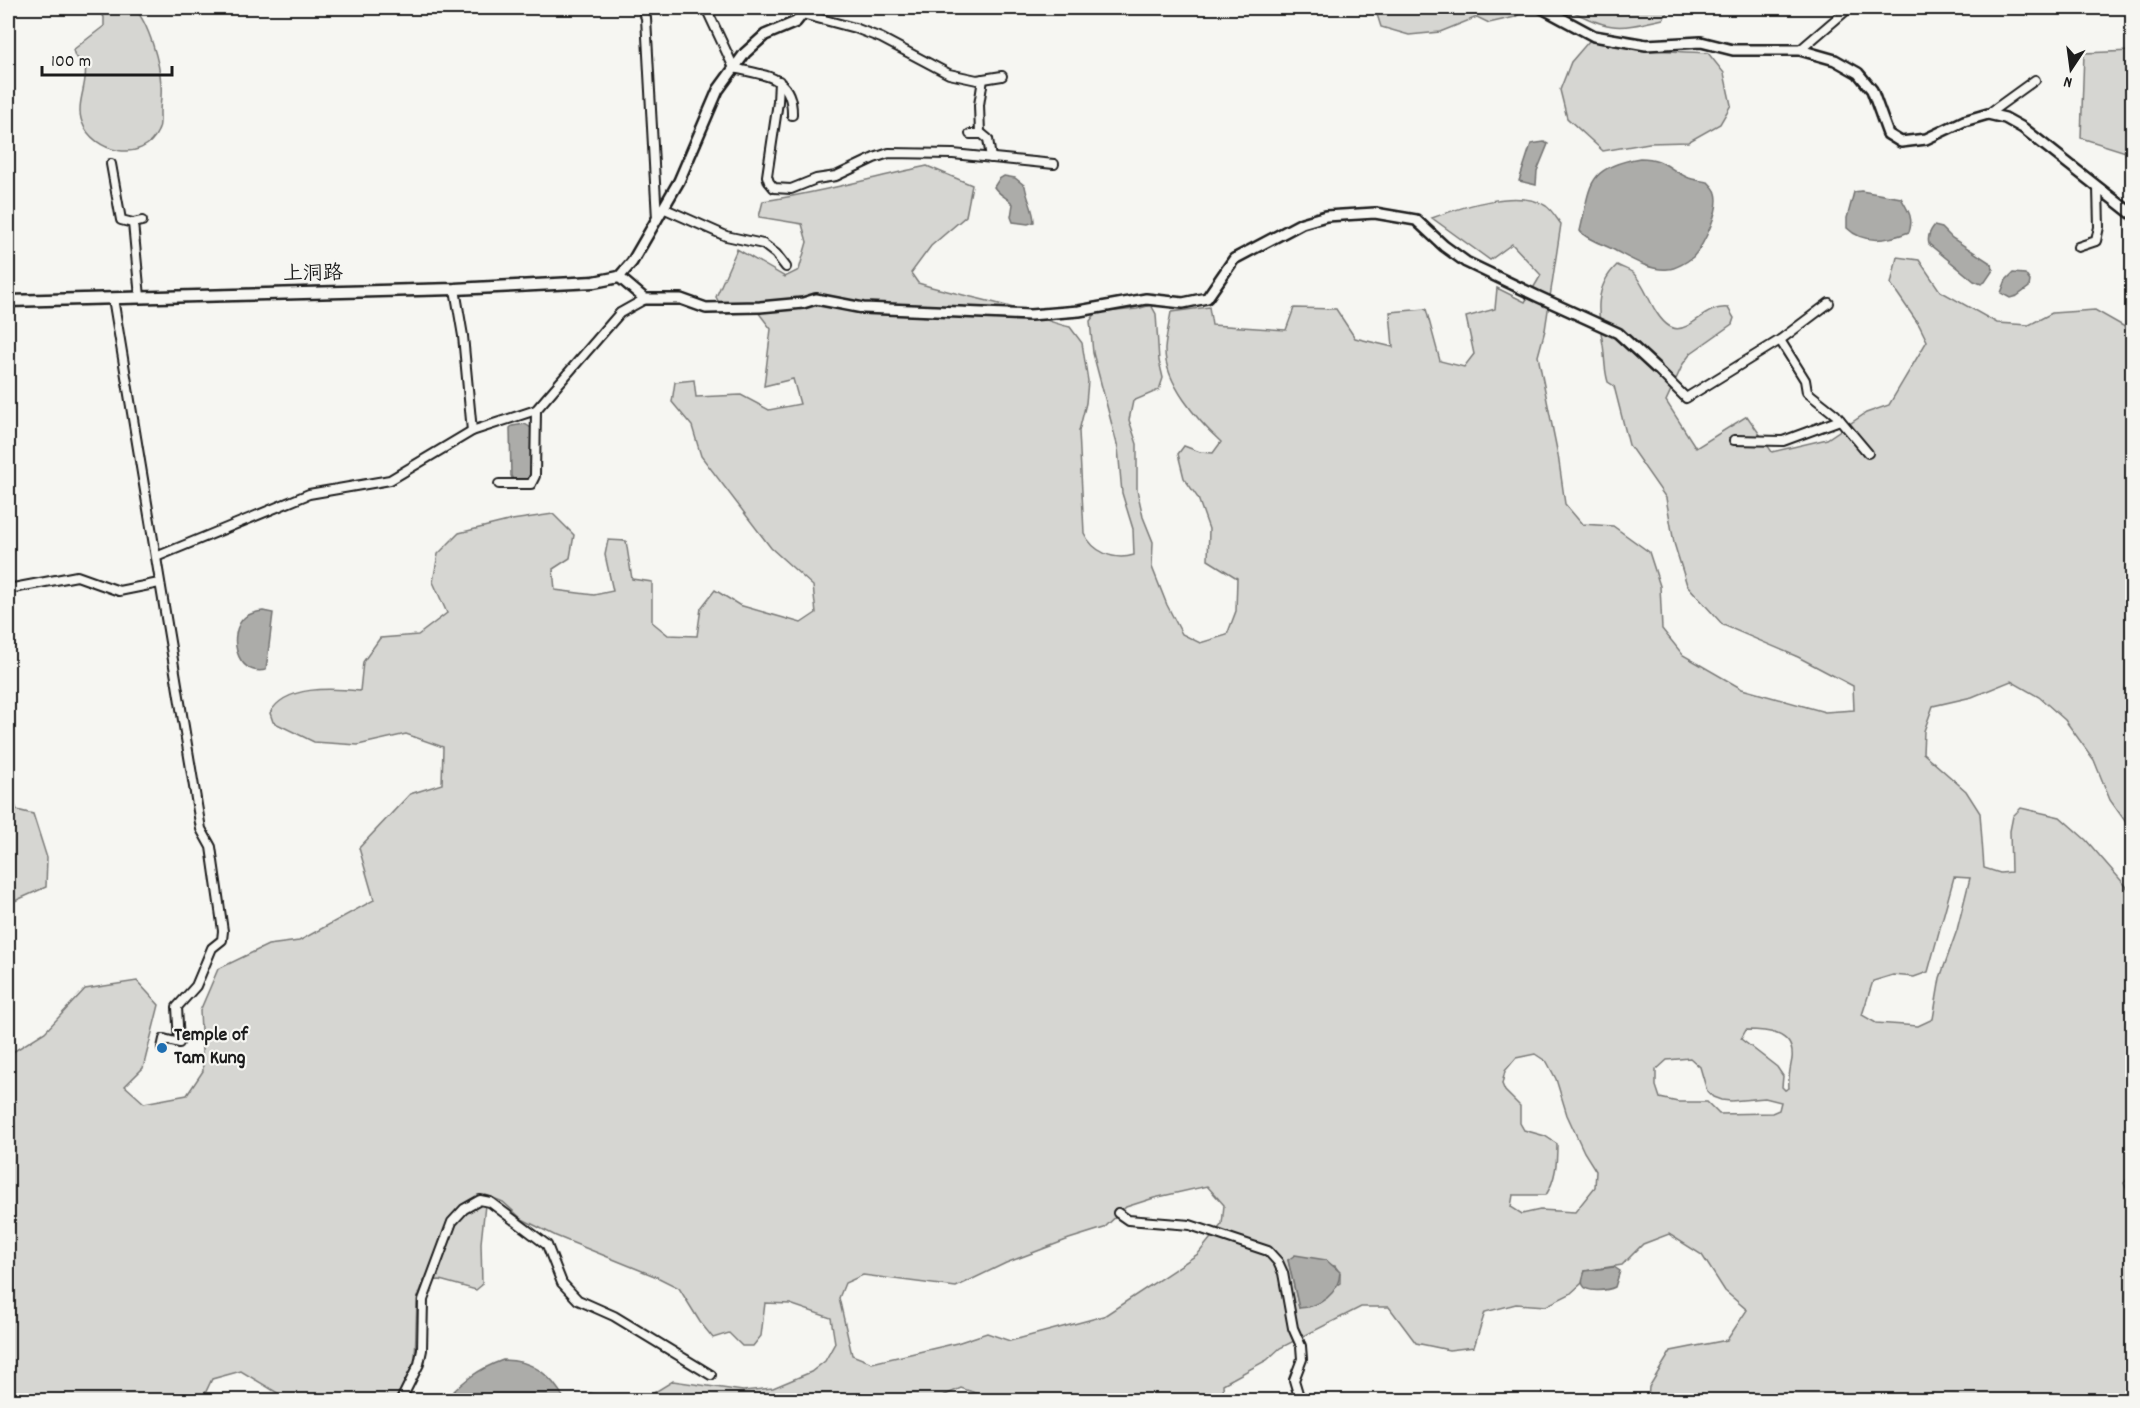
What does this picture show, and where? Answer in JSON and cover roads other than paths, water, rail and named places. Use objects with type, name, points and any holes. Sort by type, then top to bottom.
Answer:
[{"type":"main road","name":"上洞路","points":[[8,302],[455,289],[594,282],[619,278]]},
{"type":"street","points":[[642,8],[646,18],[657,219]]},
{"type":"street","points":[[706,8],[734,68],[779,81],[789,92],[792,115]]},
{"type":"street","points":[[1542,8],[1594,36],[1646,45],[1701,42],[1733,50],[1800,50],[1835,60],[1858,73],[1872,90],[1888,134],[1901,142],[1926,140],[1964,121],[1988,114],[2035,80]]},
{"type":"street","points":[[1800,50],[1849,8]]},
{"type":"street","points":[[645,298],[619,278],[632,262],[679,181],[718,90],[745,53],[765,35],[796,22],[805,11],[881,38],[949,74],[968,79],[1002,76]]},
{"type":"street","points":[[980,134],[978,119],[983,79]]},
{"type":"street","points":[[779,81],[776,122],[767,176],[774,188],[791,189],[816,179],[836,176],[889,153],[953,154],[1054,164]]},
{"type":"street","points":[[1988,114],[2005,118],[2023,128],[2133,214]]},
{"type":"street","points":[[970,134],[980,134],[988,139],[991,159]]},
{"type":"street","points":[[111,164],[122,220],[138,222],[140,297]]},
{"type":"street","points":[[2078,247],[2096,241],[2099,227],[2098,188]]},
{"type":"street","points":[[663,208],[726,236],[763,244],[776,254],[786,267]]},
{"type":"street","points":[[156,557],[309,494],[390,480],[472,431],[536,410],[620,313],[645,298],[681,299],[706,308],[760,307],[803,303],[816,299],[863,308],[1030,315],[1079,311],[1146,299],[1183,303],[1207,298],[1233,259],[1302,223],[1326,216],[1375,213],[1416,220],[1444,246],[1466,261],[1618,333],[1686,398],[1780,340],[1829,303]]},
{"type":"street","points":[[455,289],[463,336],[472,431]]},
{"type":"street","points":[[113,298],[201,829],[212,847],[224,931],[222,940],[212,948],[196,986],[177,1007],[179,1043],[165,1039],[162,1048]]},
{"type":"street","points":[[1780,340],[1805,380],[1807,392],[1840,420],[1868,453]]},
{"type":"street","points":[[499,484],[531,484],[535,476],[536,410]]},
{"type":"street","points":[[1734,440],[1783,441],[1840,420]]},
{"type":"street","points":[[8,589],[77,576],[119,591],[159,583]]},
{"type":"street","points":[[401,1401],[419,1364],[422,1350],[423,1300],[452,1222],[464,1209],[480,1200],[490,1202],[547,1245],[562,1283],[578,1300],[614,1316],[711,1375]]},
{"type":"street","points":[[1118,1213],[1128,1220],[1190,1225],[1268,1251],[1278,1262],[1283,1273],[1293,1328],[1301,1346],[1302,1359],[1294,1380],[1300,1401]]},
{"type":"place","name":"Temple of Tam Kung","points":[[162,1048]]}]
